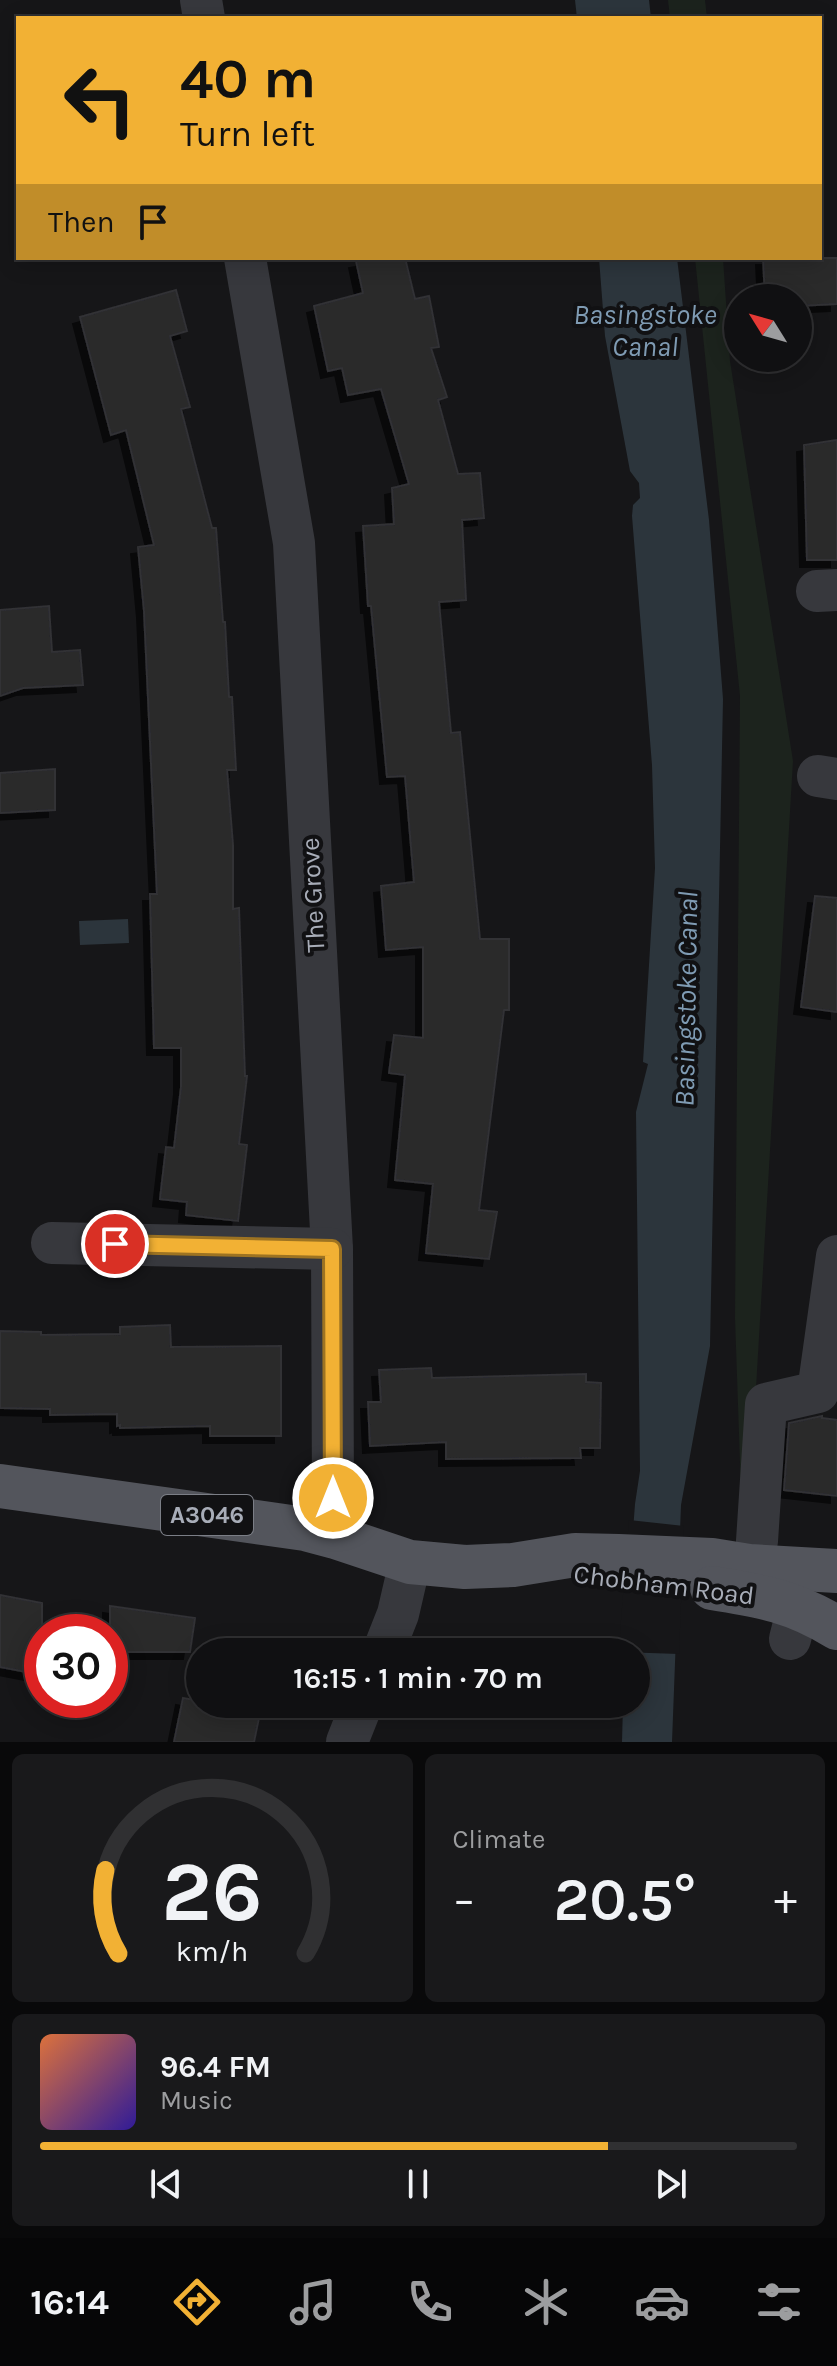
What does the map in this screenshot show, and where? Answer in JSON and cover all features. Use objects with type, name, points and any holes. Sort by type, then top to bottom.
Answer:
[{"type":"main road","name":"Chobham Road","points":[[0,1486],[277,1525],[335,1537],[410,1562],[465,1567],[513,1565],[575,1555],[618,1569],[732,1563],[837,1571]]},
{"type":"main road","name":"Chobham Road","points":[[732,1563],[806,1590],[808,1615],[837,1628]]},
{"type":"street","name":"The Grove","points":[[245,260],[294,543],[332,1249],[335,1537]]},
{"type":"street","points":[[52,1243],[332,1249]]},
{"type":"street","points":[[732,1563],[766,1404],[818,1392],[837,1256]]},
{"type":"street","points":[[389,1638],[398,1614],[410,1562]]},
{"type":"street","points":[[347,1742],[356,1718]]},
{"type":"shaded area","points":[[668,0],[705,0],[707,16],[670,16]]},
{"type":"shaded area","points":[[695,260],[723,260],[724,372],[732,372],[793,761],[748,1524],[742,1521],[735,1318],[740,696]]},
{"type":"water","points":[[575,0],[649,0],[651,16],[577,16]]},
{"type":"water","name":"Basingstoke Canal","points":[[599,260],[677,260],[709,520],[723,699],[710,1346],[681,1505],[672,1742],[622,1742],[623,1718],[650,1718],[650,1638],[625,1638],[640,1471],[636,1112],[648,1064],[643,1062],[655,868],[652,765],[632,516],[633,505],[640,498],[639,483],[630,471],[605,336]]},
{"type":"water","points":[[128,919],[129,943],[80,945],[79,921]]},
{"type":"pier","points":[[629,1520],[684,1526],[679,1654],[650,1653],[650,1638],[620,1638]]},
{"type":"building","points":[[837,258],[837,304],[812,305],[812,284],[764,284],[763,260]]},
{"type":"building","points":[[405,260],[415,299],[429,296],[439,347],[431,348],[447,397],[438,400],[458,474],[480,473],[484,518],[462,520],[466,600],[439,602],[451,733],[460,732],[480,939],[509,939],[509,1010],[504,1010],[479,1210],[497,1212],[489,1259],[426,1253],[433,1184],[395,1180],[405,1075],[389,1073],[394,1035],[423,1038],[423,947],[386,950],[381,886],[414,882],[405,776],[387,777],[371,606],[368,606],[363,526],[394,524],[392,488],[409,484],[381,389],[348,395],[342,368],[328,371],[314,306],[363,293],[356,261]]},
{"type":"building","points":[[176,290],[187,331],[170,336],[190,407],[181,409],[212,528],[216,528],[229,697],[232,697],[236,770],[227,770],[233,845],[233,909],[239,908],[247,1076],[239,1144],[247,1145],[238,1221],[186,1215],[187,1202],[160,1199],[166,1147],[174,1148],[181,1087],[181,1048],[154,1048],[150,894],[157,894],[144,611],[138,547],[154,545],[126,430],[111,435],[80,317]]},
{"type":"building","points":[[837,440],[837,560],[807,560],[804,445]]},
{"type":"building","points":[[49,606],[52,652],[80,650],[83,685],[23,688],[0,696],[0,610]]},
{"type":"building","points":[[55,769],[55,810],[0,813],[0,773]]},
{"type":"building","points":[[815,896],[837,898],[837,1012],[801,1007]]},
{"type":"building","points":[[170,1325],[171,1347],[281,1346],[281,1436],[210,1436],[210,1426],[120,1428],[120,1425],[117,1426],[117,1414],[50,1415],[50,1409],[0,1408],[0,1331],[41,1332],[41,1335],[120,1334],[120,1327]]},
{"type":"building","points":[[431,1368],[432,1378],[586,1374],[586,1382],[601,1383],[600,1448],[580,1448],[581,1458],[446,1459],[446,1442],[370,1446],[368,1402],[381,1402],[379,1370]]},
{"type":"building","points":[[822,1416],[837,1420],[837,1496],[784,1490],[789,1423]]},
{"type":"building","points":[[0,1595],[42,1603],[42,1614],[24,1614],[24,1672],[0,1667]]},
{"type":"building","points":[[110,1606],[195,1618],[192,1638],[186,1638],[186,1652],[128,1652],[128,1614],[110,1614]]},
{"type":"building","points":[[183,1698],[186,1699],[186,1718],[259,1718],[254,1742],[174,1742]]},
{"type":"route","points":[[115,1244],[332,1249],[333,1498]]}]
